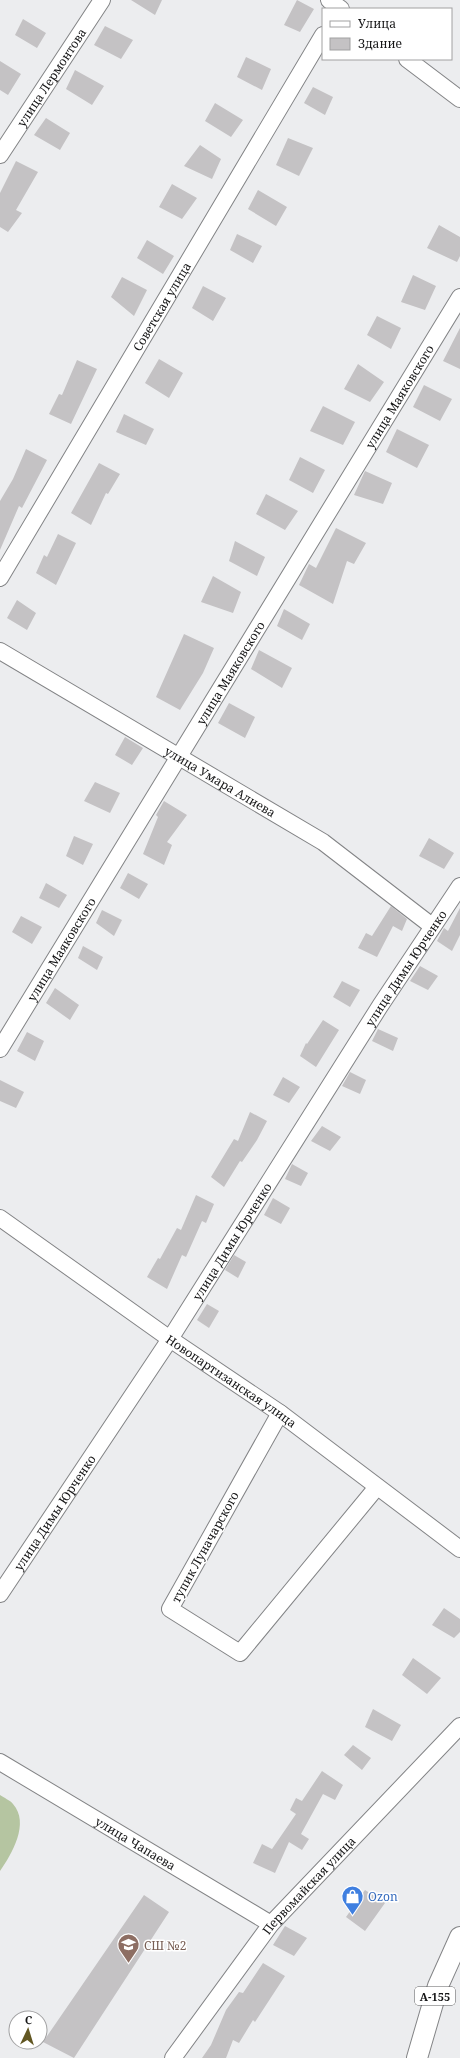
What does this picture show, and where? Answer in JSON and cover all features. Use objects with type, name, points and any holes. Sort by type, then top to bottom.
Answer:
[{"type":"main road","name":"А-155","points":[[417,2058],[438,1986],[460,1937]]},
{"type":"street","name":"улица Лермонтова","points":[[0,155],[102,0]]},
{"type":"street","name":"Советская улица","points":[[0,578],[322,37]]},
{"type":"street","points":[[408,60],[460,99]]},
{"type":"street","name":"улица Маяковского","points":[[0,1049],[460,297]]},
{"type":"street","name":"улица Умара Алиева","points":[[0,651],[323,842],[432,926]]},
{"type":"street","name":"улица Димы Юрченко","points":[[0,1594],[170,1339],[432,926],[460,886]]},
{"type":"street","name":"Новопартизанская улица","points":[[0,1218],[170,1339],[280,1413],[460,1549]]},
{"type":"street","name":"тупик Луначарского","points":[[280,1413],[170,1609],[240,1653],[377,1487]]},
{"type":"street","name":"Первомайская улица","points":[[173,2058],[271,1924],[460,1726]]},
{"type":"street","name":"улица Чапаева","points":[[0,1762],[271,1924]]},
{"type":"green space","points":[[0,1795],[9,1800],[18,1812],[20,1829],[14,1847],[0,1871]]},
{"type":"building","points":[[131,0],[162,0],[155,15]]},
{"type":"building","points":[[297,0],[314,9],[300,32],[284,25]]},
{"type":"building","points":[[23,19],[46,33],[37,48],[15,35]]},
{"type":"building","points":[[105,26],[133,40],[121,59],[94,45]]},
{"type":"building","points":[[246,57],[271,69],[262,90],[237,77]]},
{"type":"building","points":[[0,61],[21,74],[8,95],[0,90]]},
{"type":"building","points":[[75,70],[104,86],[92,105],[66,89]]},
{"type":"building","points":[[313,87],[333,97],[325,115],[304,103]]},
{"type":"building","points":[[215,103],[243,120],[231,137],[205,121]]},
{"type":"building","points":[[46,118],[70,133],[60,150],[34,135]]},
{"type":"building","points":[[288,138],[313,148],[299,176],[276,165]]},
{"type":"building","points":[[200,145],[221,159],[212,179],[184,166]]},
{"type":"building","points":[[16,161],[38,172],[16,210],[22,213],[8,232],[0,227],[0,193]]},
{"type":"building","points":[[172,184],[197,198],[182,219],[159,207]]},
{"type":"building","points":[[258,190],[287,207],[276,226],[248,209]]},
{"type":"building","points":[[439,225],[460,237],[460,256],[457,262],[427,248]]},
{"type":"building","points":[[237,234],[262,246],[253,263],[230,250]]},
{"type":"building","points":[[147,240],[174,256],[163,274],[137,258]]},
{"type":"building","points":[[413,275],[436,286],[425,310],[401,302]]},
{"type":"building","points":[[122,277],[147,290],[134,316],[111,297]]},
{"type":"building","points":[[203,286],[226,298],[213,321],[192,308]]},
{"type":"building","points":[[377,316],[401,328],[391,349],[367,335]]},
{"type":"building","points":[[460,328],[460,369],[443,361]]},
{"type":"building","points":[[159,359],[183,373],[169,398],[145,383]]},
{"type":"building","points":[[77,360],[97,369],[71,424],[49,414],[59,394],[62,395]]},
{"type":"building","points":[[358,364],[384,382],[370,402],[344,389]]},
{"type":"building","points":[[424,385],[452,399],[440,421],[413,407]]},
{"type":"building","points":[[323,406],[355,422],[343,445],[310,431]]},
{"type":"building","points":[[124,414],[154,429],[146,445],[116,432]]},
{"type":"building","points":[[397,429],[429,445],[417,468],[386,452]]},
{"type":"building","points":[[26,449],[47,460],[22,508],[19,506],[0,550],[0,501],[13,479]]},
{"type":"building","points":[[300,457],[325,470],[313,493],[289,480]]},
{"type":"building","points":[[99,463],[120,474],[108,494],[106,493],[91,525],[71,513]]},
{"type":"building","points":[[365,471],[392,483],[383,504],[354,495]]},
{"type":"building","points":[[266,494],[298,511],[285,530],[256,514]]},
{"type":"building","points":[[336,528],[366,543],[354,564],[347,561],[333,604],[299,585],[309,564],[316,568]]},
{"type":"building","points":[[58,534],[76,543],[56,585],[36,573],[44,555],[47,557]]},
{"type":"building","points":[[235,541],[265,557],[257,576],[229,561]]},
{"type":"building","points":[[213,576],[241,592],[233,613],[201,602]]},
{"type":"building","points":[[17,600],[36,613],[27,630],[7,618]]},
{"type":"building","points":[[284,609],[310,624],[302,640],[277,626]]},
{"type":"building","points":[[184,634],[214,648],[203,673],[180,710],[156,697]]},
{"type":"building","points":[[259,650],[292,668],[282,688],[251,669]]},
{"type":"building","points":[[229,703],[255,717],[245,738],[218,723]]},
{"type":"building","points":[[125,737],[143,748],[132,765],[115,755]]},
{"type":"building","points":[[95,782],[120,793],[110,813],[84,801]]},
{"type":"building","points":[[164,801],[187,815],[167,842],[172,845],[164,865],[143,854],[158,817],[156,815]]},
{"type":"building","points":[[74,836],[93,844],[83,865],[66,856]]},
{"type":"building","points":[[429,838],[454,853],[444,869],[419,856]]},
{"type":"building","points":[[128,873],[148,884],[139,899],[120,888]]},
{"type":"building","points":[[46,883],[67,895],[59,908],[39,898]]},
{"type":"building","points":[[391,906],[407,919],[402,931],[393,926],[377,957],[358,948],[366,933],[372,936]]},
{"type":"building","points":[[460,908],[460,935],[452,951],[437,941],[444,928],[448,931]]},
{"type":"building","points":[[102,910],[122,920],[114,936],[96,923]]},
{"type":"building","points":[[21,916],[42,927],[32,944],[12,932]]},
{"type":"building","points":[[83,946],[103,957],[97,970],[78,958]]},
{"type":"building","points":[[420,966],[438,976],[428,990],[410,981]]},
{"type":"building","points":[[342,981],[360,990],[350,1007],[333,997]]},
{"type":"building","points":[[55,988],[79,1005],[70,1020],[46,1003]]},
{"type":"building","points":[[323,1020],[339,1030],[316,1067],[300,1056],[306,1043],[307,1044]]},
{"type":"building","points":[[378,1029],[398,1038],[393,1051],[372,1041]]},
{"type":"building","points":[[27,1032],[44,1041],[35,1061],[17,1051]]},
{"type":"building","points":[[350,1072],[366,1080],[360,1094],[342,1086]]},
{"type":"building","points":[[283,1077],[300,1087],[289,1103],[273,1095]]},
{"type":"building","points":[[0,1080],[24,1092],[16,1108],[0,1101]]},
{"type":"building","points":[[250,1112],[267,1121],[257,1140],[242,1162],[240,1161],[224,1187],[211,1177],[234,1139],[238,1141]]},
{"type":"building","points":[[322,1126],[341,1137],[330,1151],[311,1141]]},
{"type":"building","points":[[292,1164],[308,1173],[301,1186],[285,1179]]},
{"type":"building","points":[[196,1195],[214,1204],[206,1223],[202,1221],[186,1257],[182,1255],[167,1289],[147,1277],[158,1258],[160,1259],[177,1228],[181,1230]]},
{"type":"building","points":[[273,1198],[290,1208],[281,1224],[264,1215]]},
{"type":"building","points":[[234,1255],[246,1262],[238,1278],[225,1270]]},
{"type":"building","points":[[207,1304],[219,1311],[209,1328],[197,1320]]},
{"type":"building","points":[[444,1608],[460,1619],[460,1632],[454,1638],[432,1625]]},
{"type":"building","points":[[413,1658],[441,1678],[427,1694],[402,1675]]},
{"type":"building","points":[[373,1709],[401,1725],[392,1741],[365,1727]]},
{"type":"building","points":[[353,1745],[371,1758],[362,1770],[344,1755]]},
{"type":"building","points":[[322,1771],[343,1785],[335,1800],[323,1794],[301,1834],[309,1839],[302,1850],[289,1842],[275,1873],[253,1863],[262,1844],[272,1849],[296,1814],[290,1810],[296,1798],[302,1801]]},
{"type":"building","points":[[365,1890],[385,1903],[365,1931],[346,1917]]},
{"type":"building","points":[[144,1895],[169,1912],[74,2058],[48,2045],[48,2035]]},
{"type":"building","points":[[285,1926],[307,1938],[294,1956],[273,1945]]},
{"type":"building","points":[[263,1963],[285,1976],[255,2022],[253,2020],[239,2043],[233,2040],[226,2058],[202,2058],[211,2045],[226,2010],[239,1992],[243,1993]]},
{"type":"place","name":"Ozon","points":[[352,1916]]},
{"type":"place","name":"СШ №2","points":[[128,1964]]}]
